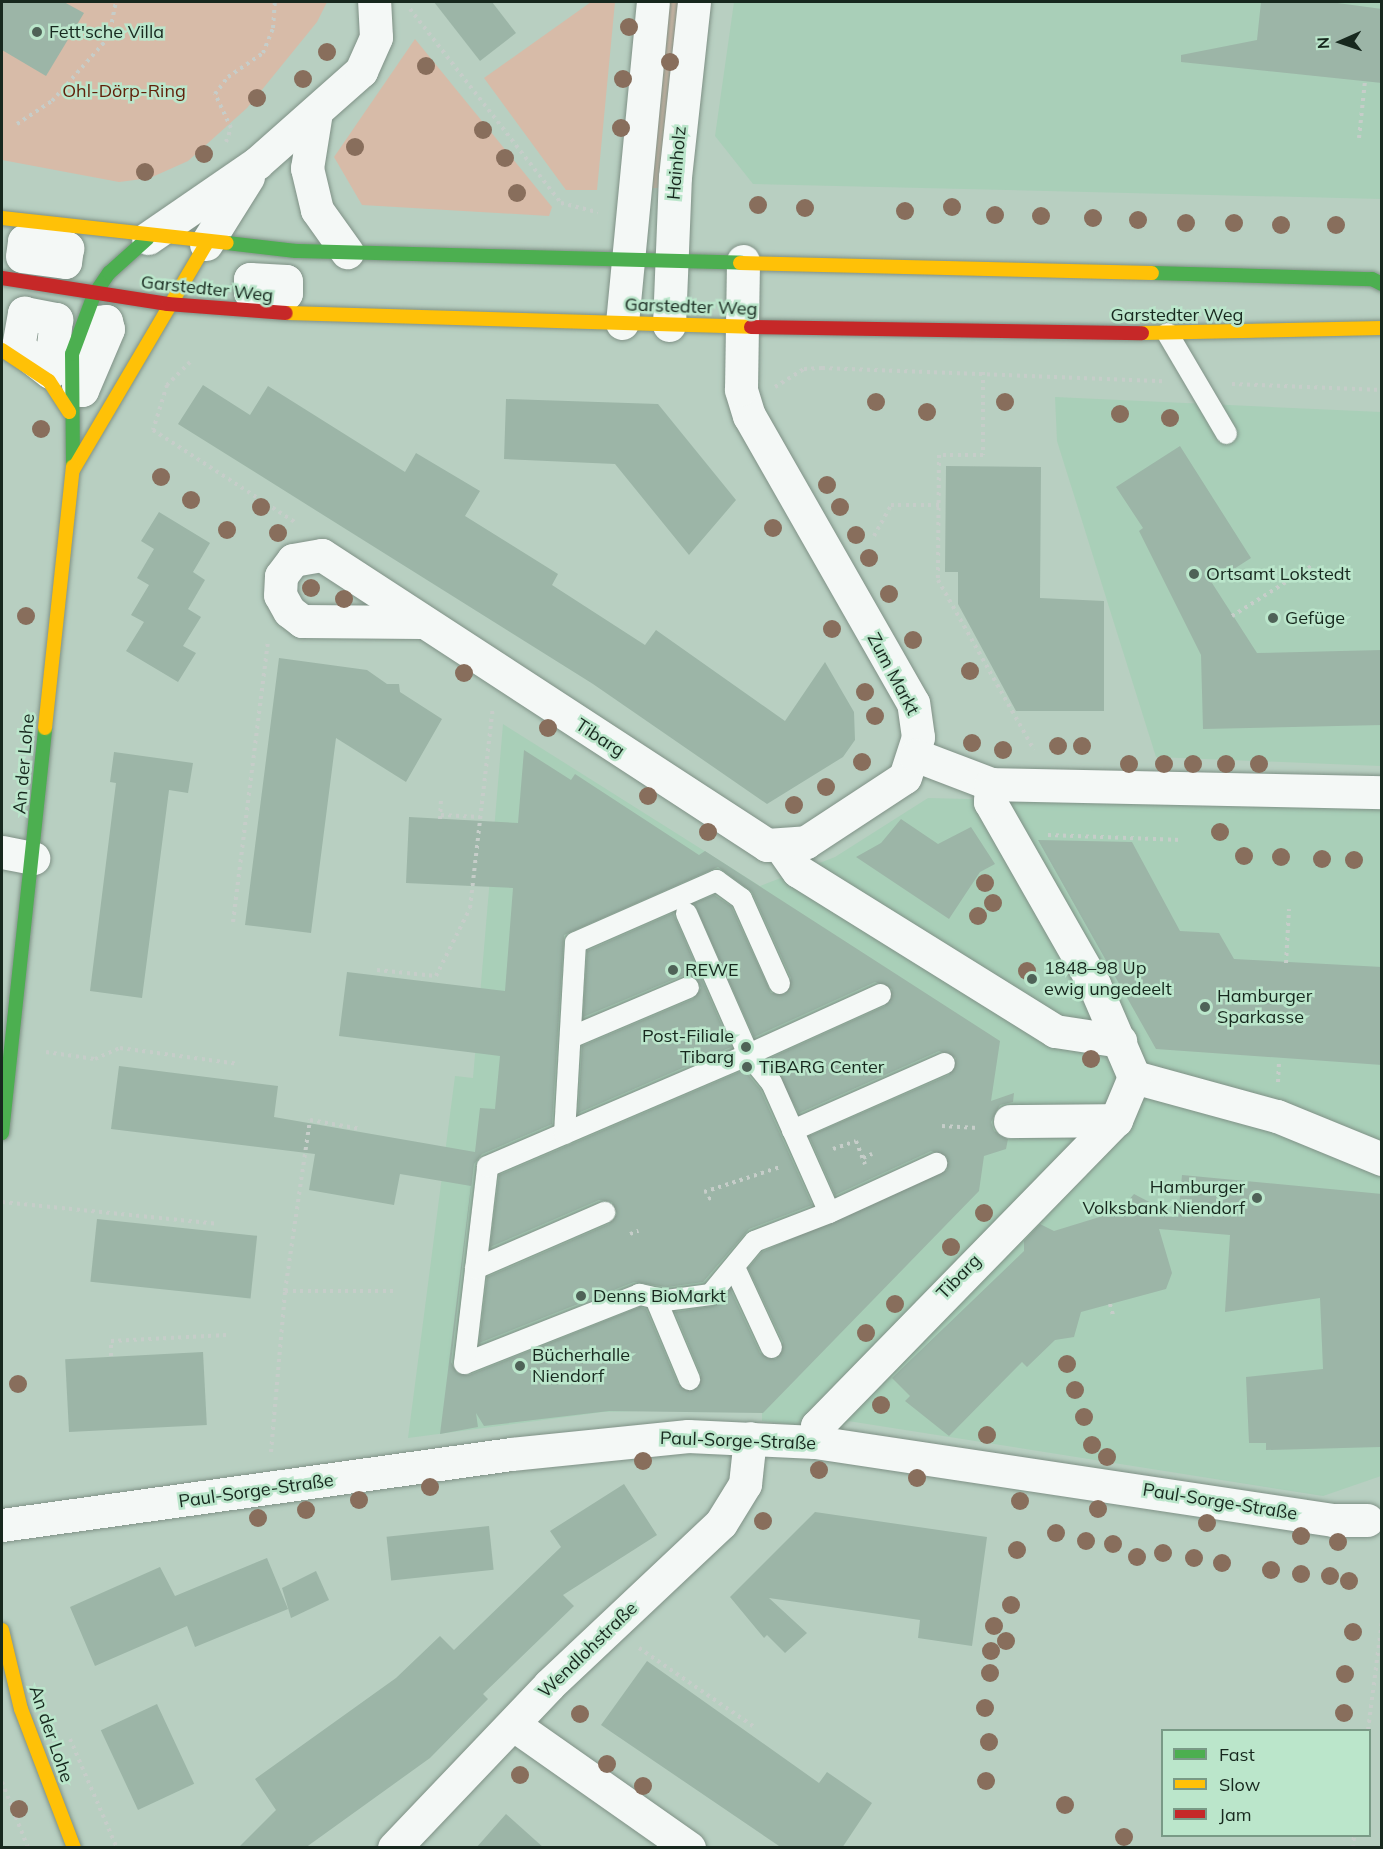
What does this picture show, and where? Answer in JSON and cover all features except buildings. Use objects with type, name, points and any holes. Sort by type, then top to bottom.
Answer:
[{"type":"main road","points":[[2,218],[206,244],[347,252],[1372,279],[1382,284]]},
{"type":"main road","name":"An der Lohe","points":[[2,1133],[74,470],[75,401],[72,354],[94,295],[109,273],[148,238]]},
{"type":"main road","name":"An der Lohe","points":[[74,470],[168,304],[206,244]]},
{"type":"main road","name":"Garstedter Weg","points":[[2,278],[94,295],[269,314],[982,333],[1372,332],[1382,328]]},
{"type":"main road","points":[[10,349],[75,401]]},
{"type":"main road","name":"An der Lohe","points":[[2,1630],[21,1709],[74,1848]]},
{"type":"street","points":[[148,238],[257,163],[316,112],[368,60],[376,37],[374,2]]},
{"type":"street","points":[[622,323],[629,220],[653,2]]},
{"type":"street","name":"Hainholz","points":[[669,325],[671,261],[694,2]]},
{"type":"street","points":[[316,112],[307,168],[317,210],[347,252]]},
{"type":"street","points":[[206,244],[257,163]]},
{"type":"street","name":"Zum Markt","points":[[743,261],[740,327],[741,389],[749,416],[913,703],[919,724],[915,755]]},
{"type":"street","points":[[322,555],[293,560],[281,576],[280,595],[289,612],[319,623],[422,622]]},
{"type":"street","name":"Tibarg","points":[[322,555],[754,840],[781,847]]},
{"type":"street","points":[[1120,1041],[1055,1031],[798,871],[781,847],[806,842],[888,793],[905,777],[915,755],[991,784],[1382,792]]},
{"type":"street","points":[[991,784],[990,802],[1094,984],[1134,1077],[1276,1116],[1382,1159]]},
{"type":"street","points":[[2,852],[33,858]]},
{"type":"street","name":"Tibarg","points":[[815,1442],[818,1426],[1116,1120],[1134,1077]]},
{"type":"street","points":[[997,1125],[1116,1120]]},
{"type":"street","name":"Paul-Sorge-Straße","points":[[2,1525],[626,1440],[750,1438],[815,1442],[1334,1520],[1377,1519]]},
{"type":"street","name":"Wendlohstraße","points":[[394,1848],[609,1628],[734,1507],[746,1484],[750,1438]]},
{"type":"street","points":[[514,1725],[688,1848]]},
{"type":"lane","points":[[1167,333],[1226,433]]},
{"type":"lane","points":[[564,1133],[575,942],[716,880],[741,898],[779,983]]},
{"type":"lane","points":[[686,913],[748,1054],[771,1082],[829,1212]]},
{"type":"lane","points":[[570,1037],[688,987]]},
{"type":"lane","points":[[880,994],[748,1054],[487,1166],[464,1363],[639,1294],[656,1298],[710,1294],[754,1241],[829,1212],[936,1163]]},
{"type":"lane","points":[[792,1130],[944,1063]]},
{"type":"lane","points":[[475,1268],[604,1212]]},
{"type":"lane","points":[[734,1267],[771,1347]]},
{"type":"lane","points":[[656,1298],[689,1379]]},
{"type":"path","points":[[17,124],[52,101],[109,37],[116,2]]},
{"type":"path","points":[[223,149],[231,128],[215,94],[228,77],[263,53],[273,28],[275,2]]},
{"type":"path","points":[[404,2],[561,203],[629,220]]},
{"type":"path","points":[[1359,138],[1365,81]]},
{"type":"path","points":[[982,333],[983,455],[939,455],[938,580],[1055,786]]},
{"type":"path","points":[[190,362],[167,385],[153,430],[310,532],[322,555]]},
{"type":"path","points":[[772,389],[804,369],[1382,390]]},
{"type":"path","points":[[874,536],[891,505],[939,505]]},
{"type":"path","points":[[1232,616],[1313,565]]},
{"type":"path","points":[[232,922],[269,634],[289,612]]},
{"type":"path","points":[[377,970],[436,976],[470,908],[489,719],[502,674]]},
{"type":"path","points":[[441,800],[441,817],[480,817]]},
{"type":"path","points":[[1008,833],[1182,840]]},
{"type":"path","points":[[1286,963],[1288,909]]},
{"type":"path","points":[[12,1047],[95,1059],[120,1048],[239,1064]]},
{"type":"path","points":[[268,1489],[285,1291],[310,1120],[361,1129]]},
{"type":"path","points":[[937,1133],[943,1129],[997,1125]]},
{"type":"path","points":[[863,1158],[872,1154]]},
{"type":"path","points":[[2,1202],[217,1224]]},
{"type":"path","points":[[630,1234],[638,1231]]},
{"type":"path","points":[[285,1291],[393,1291]]},
{"type":"path","points":[[1110,1304],[1113,1315]]},
{"type":"path","points":[[111,1356],[111,1341],[227,1335]]},
{"type":"path","points":[[1368,1729],[1382,1621]]},
{"type":"path","points":[[609,1628],[756,1728]]},
{"type":"path","points":[[74,1742],[117,1848]]},
{"type":"path","points":[[2,1782],[28,1848]]},
{"type":"shaded area","points":[[734,2],[1381,2],[1381,199],[753,184],[715,136]]},
{"type":"shaded area","points":[[1055,397],[1381,412],[1381,766],[1156,757],[1057,441]]},
{"type":"shaded area","points":[[503,724],[760,886],[835,857],[928,798],[1381,809],[1381,1476],[1323,1496],[848,1421],[838,1430],[762,1421],[762,1413],[713,1409],[603,1412],[408,1438],[455,1076],[473,1078]]},
{"type":"green space","name":"Ohl-Dörp-Ring","points":[[2,2],[327,2],[317,22],[247,108],[188,161],[150,178],[119,182],[2,160]]},
{"type":"green space","points":[[591,2],[615,2],[597,190],[566,190],[484,78]]},
{"type":"green space","points":[[666,2],[682,2],[661,188],[649,188]]},
{"type":"green space","points":[[415,39],[552,207],[549,216],[362,205],[334,157]]},
{"type":"traffic: fast","points":[[73,466],[72,354],[94,295],[109,273],[148,238]]},
{"type":"traffic: fast","points":[[227,243],[296,251],[740,263]]},
{"type":"traffic: fast","points":[[1152,273],[1372,279],[1382,284]]},
{"type":"traffic: fast","points":[[2,1133],[45,728]]},
{"type":"traffic: slow","points":[[2,218],[227,243]]},
{"type":"traffic: slow","points":[[73,470],[206,244]]},
{"type":"traffic: slow","points":[[740,263],[1152,273]]},
{"type":"traffic: slow","points":[[286,313],[751,327]]},
{"type":"traffic: slow","points":[[1142,333],[1382,328]]},
{"type":"traffic: slow","points":[[2,350],[49,381],[69,412]]},
{"type":"traffic: slow","points":[[45,728],[73,466]]},
{"type":"traffic: slow","points":[[2,1630],[21,1709],[74,1848]]},
{"type":"traffic: jam","points":[[2,278],[168,304],[286,313]]},
{"type":"traffic: jam","points":[[751,327],[1142,333]]},
{"type":"place","name":"Fett'sche Villa","points":[[37,32]]},
{"type":"place","name":"Ortsamt Lokstedt","points":[[1194,574]]},
{"type":"place","name":"Gefüge","points":[[1273,618]]},
{"type":"place","name":"REWE","points":[[673,970]]},
{"type":"place","name":"1848–98 Up ewig ungedeelt","points":[[1032,979]]},
{"type":"place","name":"Hamburger Sparkasse","points":[[1205,1007]]},
{"type":"place","name":"Post-Filiale Tibarg","points":[[746,1047]]},
{"type":"place","name":"TiBARG Center","points":[[747,1067]]},
{"type":"place","name":"Hamburger Volksbank Niendorf","points":[[1257,1198]]},
{"type":"place","name":"Denns BioMarkt","points":[[581,1296]]},
{"type":"place","name":"Bücherhalle Niendorf","points":[[520,1366]]}]
